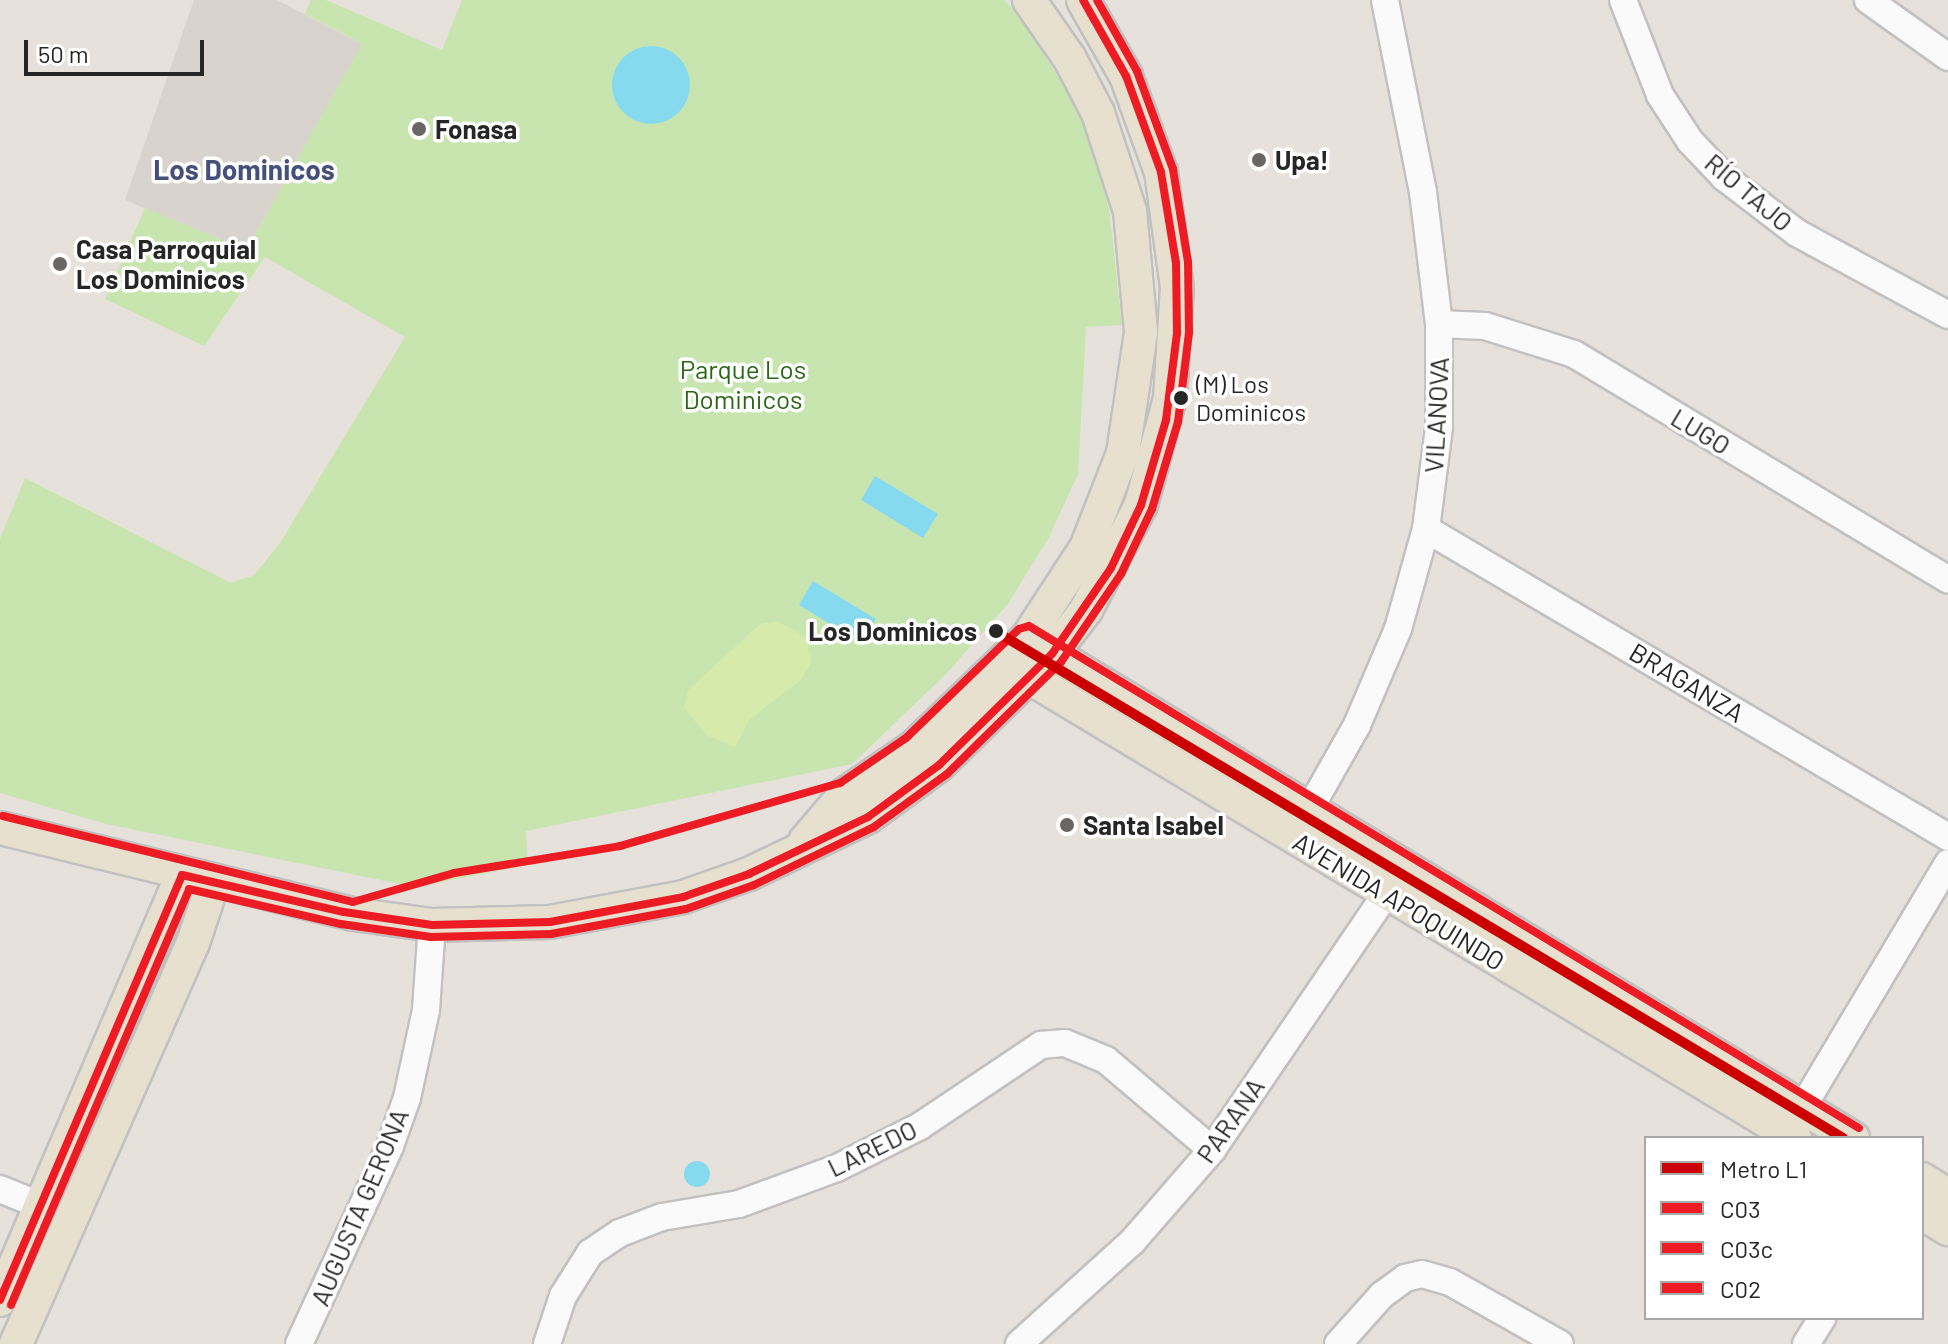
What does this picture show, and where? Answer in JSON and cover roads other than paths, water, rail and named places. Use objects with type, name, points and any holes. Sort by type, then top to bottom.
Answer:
[{"type":"main road","points":[[1029,0],[1080,77],[1113,152],[1134,231],[1141,322],[1134,403],[1111,492],[1040,646]]},
{"type":"main road","points":[[0,828],[213,883],[432,925],[550,922],[621,911],[749,874],[799,847],[845,794],[914,747],[1015,670],[1040,646],[1111,568],[1141,505],[1166,420],[1177,333],[1176,263],[1161,172],[1126,76],[1083,0]]},
{"type":"main road","name":"AVENIDA APOQUINDO","points":[[1040,646],[1410,870],[1795,1126]]},
{"type":"main road","name":"AVENIDA APOQUINDO","points":[[1015,670],[1384,893],[1795,1126],[1843,1136]]},
{"type":"main road","points":[[0,1300],[182,875]]},
{"type":"main road","points":[[16,1344],[193,943],[213,883]]},
{"type":"main road","points":[[1924,1180],[1948,1195]]},
{"type":"main road","points":[[1924,1214],[1948,1229]]},
{"type":"street","name":"VILANOVA","points":[[1309,810],[1379,678],[1426,529],[1439,427],[1439,324],[1423,192],[1385,0]]},
{"type":"street","name":"RÍO TAJO","points":[[1623,0],[1660,95],[1690,141],[1724,177],[1797,233],[1948,315]]},
{"type":"street","points":[[1868,0],[1948,57]]},
{"type":"street","name":"LUGO","points":[[1439,324],[1485,326],[1574,354],[1948,580]]},
{"type":"street","name":"BRAGANZA","points":[[1426,529],[1948,837]]},
{"type":"street","points":[[1795,1126],[1948,863]]},
{"type":"street","name":"PARANA","points":[[1019,1344],[1132,1242],[1212,1150],[1384,893],[1410,870]]},
{"type":"street","name":"AUGUSTA GERONA","points":[[299,1344],[390,1146],[407,1098],[426,1010],[432,925]]},
{"type":"street","name":"LAREDO","points":[[547,1344],[563,1296],[590,1253],[620,1233],[662,1217],[739,1204],[837,1168],[920,1126],[1041,1045],[1065,1043],[1106,1060],[1212,1150]]},
{"type":"street","points":[[0,1189],[42,1206]]},
{"type":"street","points":[[1338,1344],[1382,1295],[1405,1278],[1422,1274],[1450,1282],[1560,1344]]},
{"type":"street","points":[[1806,1344],[1821,1320]]},
{"type":"water","points":[[651,46],[666,49],[679,57],[687,70],[690,85],[687,100],[679,113],[666,121],[651,124],[636,121],[623,113],[615,100],[612,85],[615,70],[623,57],[636,49]]},
{"type":"water","points":[[875,476],[938,514],[923,538],[861,500]]},
{"type":"water","points":[[813,581],[876,619],[861,643],[799,605]]},
{"type":"water","points":[[697,1161],[706,1165],[710,1174],[706,1183],[697,1187],[688,1183],[684,1174],[688,1165]]},
{"type":"metro line","name":"L1","points":[[995,631],[1840,1136]]},
{"type":"place","name":"Fonasa","points":[[419,129]]},
{"type":"place","name":"Upa!","points":[[1259,160]]},
{"type":"place","name":"Casa Parroquial Los Dominicos","points":[[60,264]]},
{"type":"place","name":"(M) Los Dominicos","points":[[1181,398]]},
{"type":"place","name":"Los Dominicos","points":[[996,631]]},
{"type":"place","name":"Santa Isabel","points":[[1067,825]]},
{"type":"district","name":"Los Dominicos","points":[[244,169]]},
{"type":"park label","name":"Parque Los Dominicos","points":[[743,384]]}]
